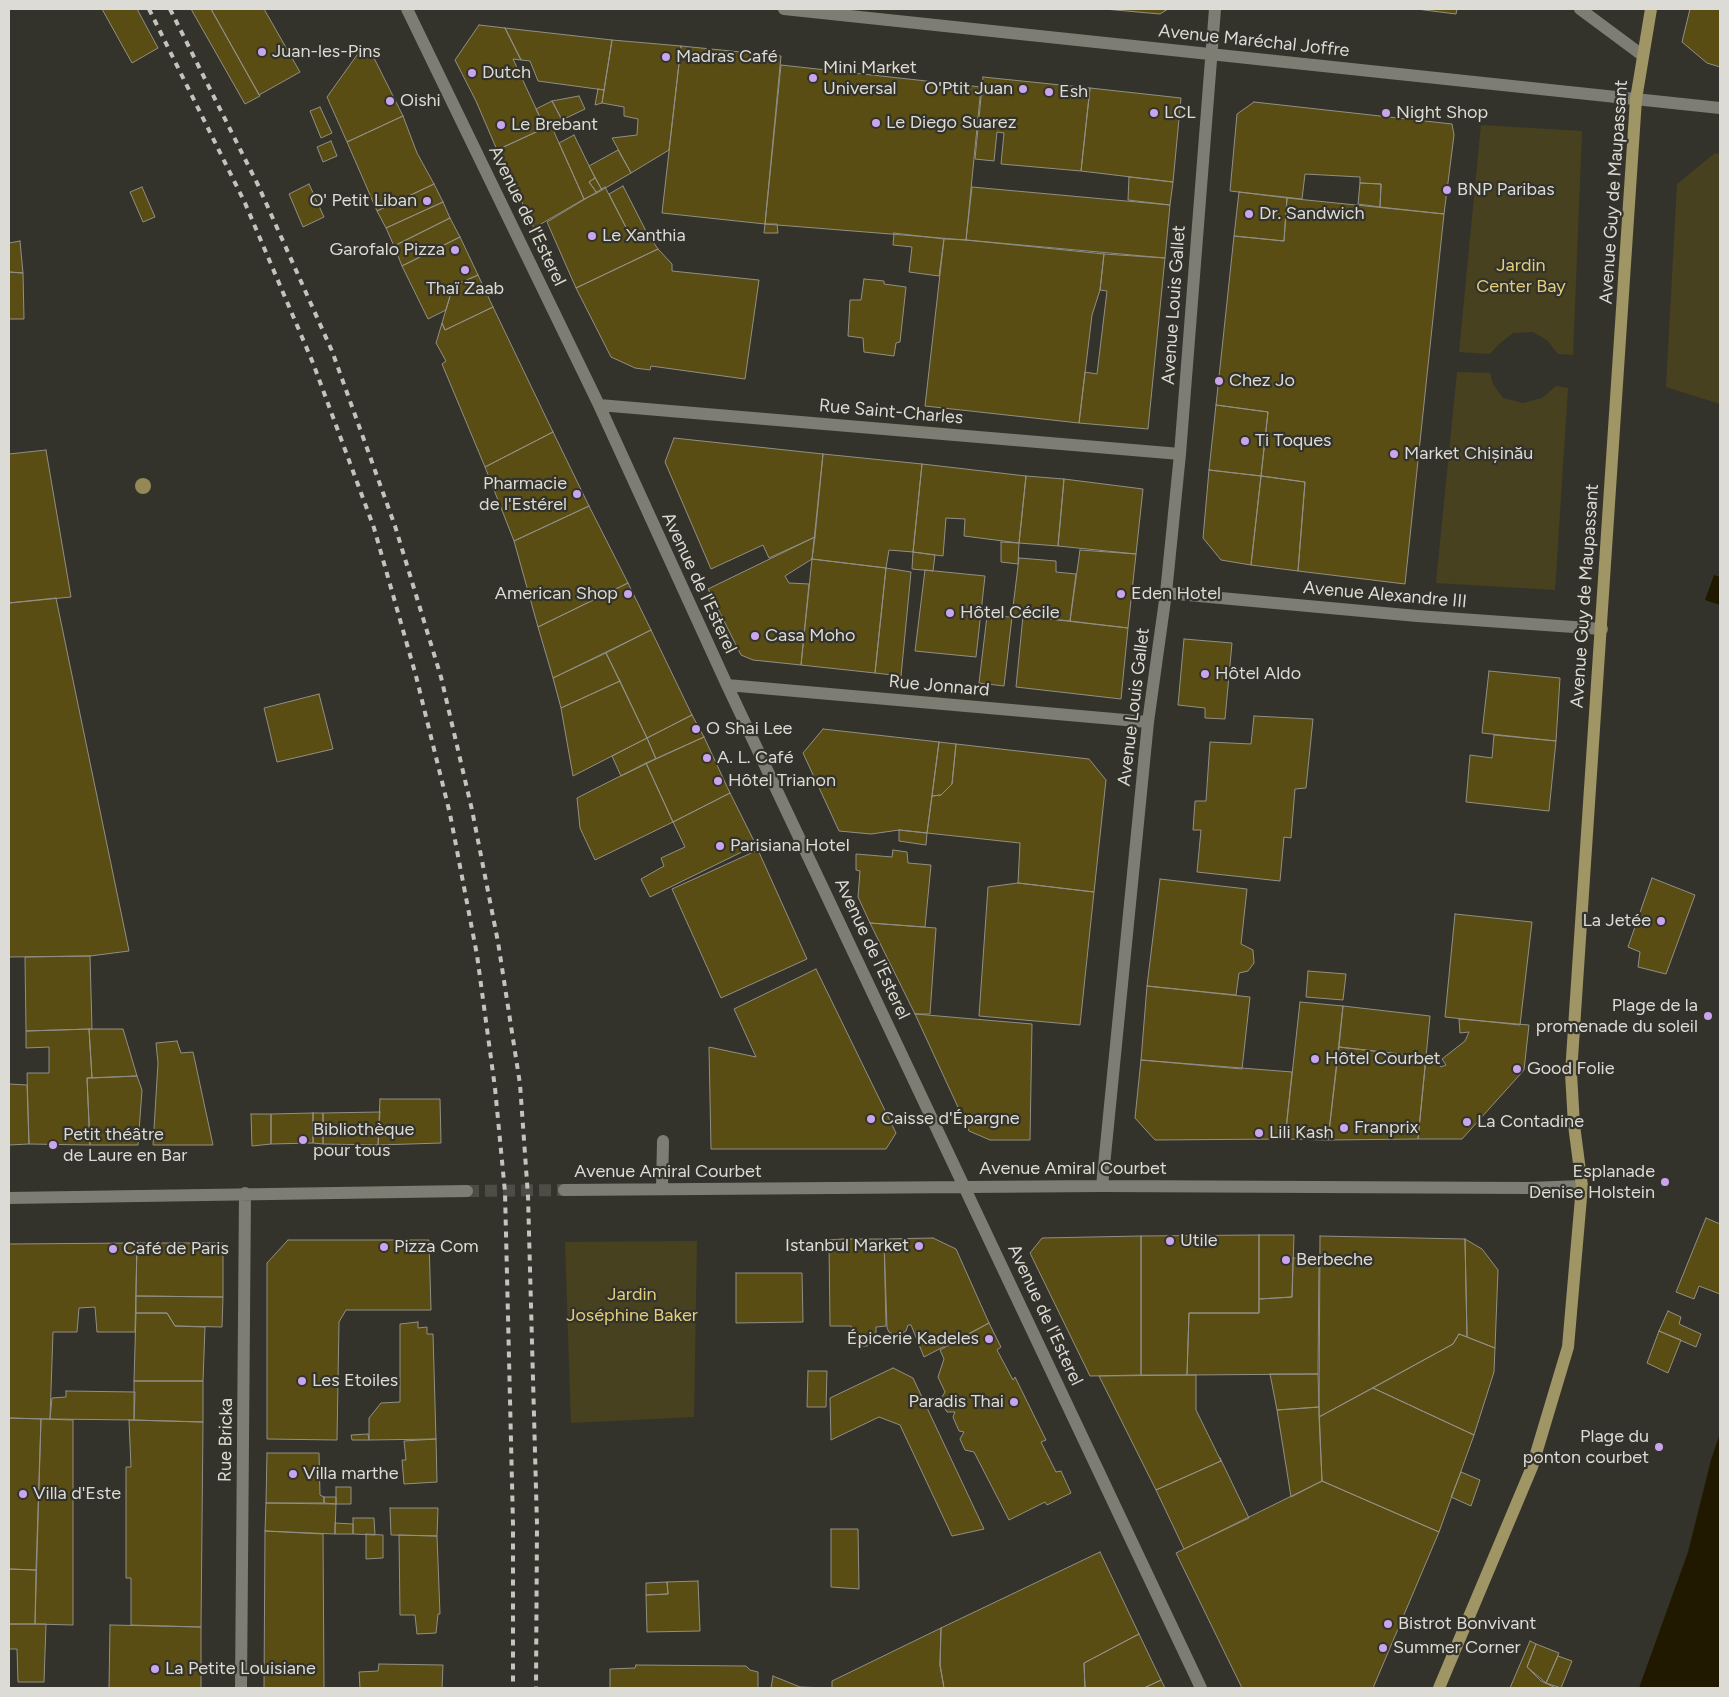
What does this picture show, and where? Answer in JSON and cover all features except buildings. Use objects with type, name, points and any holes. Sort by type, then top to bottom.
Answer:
[{"type":"main road","name":"Avenue Guy de Maupassant","points":[[1439,1688],[1532,1467],[1568,1347],[1582,1186],[1574,1124],[1571,1073],[1636,98],[1651,9]]},
{"type":"street","name":"Avenue de l'Esterel","points":[[407,9],[599,405],[727,685],[1201,1688]]},
{"type":"street","name":"Avenue Maréchal Joffre","points":[[784,9],[1720,108]]},
{"type":"street","name":"Avenue Louis Gallet","points":[[1102,1186],[1148,722],[1166,593],[1180,454],[1215,9]]},
{"type":"street","points":[[1580,9],[1642,55]]},
{"type":"street","name":"Rue Saint-Charles","points":[[599,405],[1180,454]]},
{"type":"street","name":"Avenue Alexandre III","points":[[1166,593],[1417,616],[1602,629]]},
{"type":"street","name":"Rue Jonnard","points":[[727,685],[1148,722]]},
{"type":"street","points":[[662,1190],[663,1141]]},
{"type":"street","name":"Avenue Amiral Courbet","points":[[564,1190],[1102,1186],[1510,1188],[1582,1186]]},
{"type":"street","points":[[9,1198],[467,1191]]},
{"type":"street","name":"Rue Bricka","points":[[241,1688],[245,1193]]},
{"type":"green space","name":"Jardin Center Bay","points":[[1481,125],[1582,131],[1573,355],[1558,354],[1547,340],[1533,332],[1513,333],[1490,354],[1459,352]]},
{"type":"green space","points":[[1715,153],[1720,154],[1720,404],[1666,387],[1677,184]]},
{"type":"green space","points":[[1457,372],[1490,373],[1493,384],[1503,398],[1523,403],[1542,398],[1556,386],[1568,388],[1555,590],[1436,583]]},
{"type":"green space","name":"Jardin Joséphine Baker","points":[[697,1241],[694,1417],[571,1423],[565,1242]]},
{"type":"shaded area","points":[[1714,575],[1720,577],[1720,605],[1705,600]]},
{"type":"shaded area","points":[[1720,1433],[1720,1688],[1639,1688],[1688,1552],[1711,1460]]},
{"type":"tunnel","points":[[467,1191],[564,1190]]},
{"type":"railway","points":[[149,9],[245,203],[313,363],[374,528],[416,676],[450,814],[477,955],[495,1088],[505,1192],[513,1524],[513,1688]]},
{"type":"railway","points":[[170,9],[258,185],[332,351],[395,526],[441,677],[472,810],[498,942],[520,1084],[528,1196],[537,1525],[536,1688]]},
{"type":"place","name":"Juan-les-Pins","points":[[262,52]]},
{"type":"place","name":"Madras Café","points":[[666,57]]},
{"type":"place","name":"Dutch","points":[[472,73]]},
{"type":"place","name":"Mini Market Universal","points":[[813,78]]},
{"type":"place","name":"O'Ptit Juan","points":[[1023,89]]},
{"type":"place","name":"Esh","points":[[1049,92]]},
{"type":"place","name":"Oishi","points":[[390,101]]},
{"type":"place","name":"LCL","points":[[1154,113]]},
{"type":"place","name":"Night Shop","points":[[1386,113]]},
{"type":"place","name":"Le Diego Suarez","points":[[876,123]]},
{"type":"place","name":"Le Brebant","points":[[501,125]]},
{"type":"place","name":"BNP Paribas","points":[[1447,190]]},
{"type":"place","name":"O' Petit Liban","points":[[427,201]]},
{"type":"place","name":"Dr. Sandwich","points":[[1249,214]]},
{"type":"place","name":"Le Xanthia","points":[[592,236]]},
{"type":"place","name":"Garofalo Pizza","points":[[455,250]]},
{"type":"place","name":"Thaï Zaab","points":[[465,270]]},
{"type":"place","name":"Chez Jo","points":[[1219,381]]},
{"type":"place","name":"Ti Toques","points":[[1245,441]]},
{"type":"place","name":"Market Chișinău","points":[[1394,454]]},
{"type":"place","name":"Pharmacie de l'Estérel","points":[[577,494]]},
{"type":"place","name":"American Shop","points":[[628,594]]},
{"type":"place","name":"Eden Hotel","points":[[1121,594]]},
{"type":"place","name":"Hôtel Cécile","points":[[950,613]]},
{"type":"place","name":"Casa Moho","points":[[755,636]]},
{"type":"place","name":"Hôtel Aldo","points":[[1205,674]]},
{"type":"place","name":"O Shai Lee","points":[[696,729]]},
{"type":"place","name":"A. L. Café","points":[[707,758]]},
{"type":"place","name":"Hôtel Trianon","points":[[718,781]]},
{"type":"place","name":"Parisiana Hotel","points":[[720,846]]},
{"type":"place","name":"La Jetée","points":[[1661,921]]},
{"type":"place","name":"Plage de la promenade du soleil","points":[[1708,1016]]},
{"type":"place","name":"Hôtel Courbet","points":[[1315,1059]]},
{"type":"place","name":"Good Folie","points":[[1517,1069]]},
{"type":"place","name":"Caisse d'Épargne","points":[[871,1119]]},
{"type":"place","name":"La Contadine","points":[[1467,1122]]},
{"type":"place","name":"Franprix","points":[[1344,1128]]},
{"type":"place","name":"Lili Kash","points":[[1259,1133]]},
{"type":"place","name":"Bibliothèque pour tous","points":[[303,1140]]},
{"type":"place","name":"Petit théâtre de Laure en Bar","points":[[53,1145]]},
{"type":"place","name":"Esplanade Denise Holstein","points":[[1665,1182]]},
{"type":"place","name":"Utile","points":[[1170,1241]]},
{"type":"place","name":"Istanbul Market","points":[[919,1246]]},
{"type":"place","name":"Pizza Com","points":[[384,1247]]},
{"type":"place","name":"Café de Paris","points":[[113,1249]]},
{"type":"place","name":"Berbeche","points":[[1286,1260]]},
{"type":"place","name":"Épicerie Kadeles","points":[[989,1339]]},
{"type":"place","name":"Les Etoiles","points":[[302,1381]]},
{"type":"place","name":"Paradis Thai","points":[[1014,1402]]},
{"type":"place","name":"Plage du ponton courbet","points":[[1659,1447]]},
{"type":"place","name":"Villa marthe","points":[[293,1474]]},
{"type":"place","name":"Villa d'Este","points":[[23,1494]]},
{"type":"place","name":"Bistrot Bonvivant","points":[[1388,1624]]},
{"type":"place","name":"Summer Corner","points":[[1383,1648]]},
{"type":"place","name":"La Petite Louisiane","points":[[155,1669]]}]
